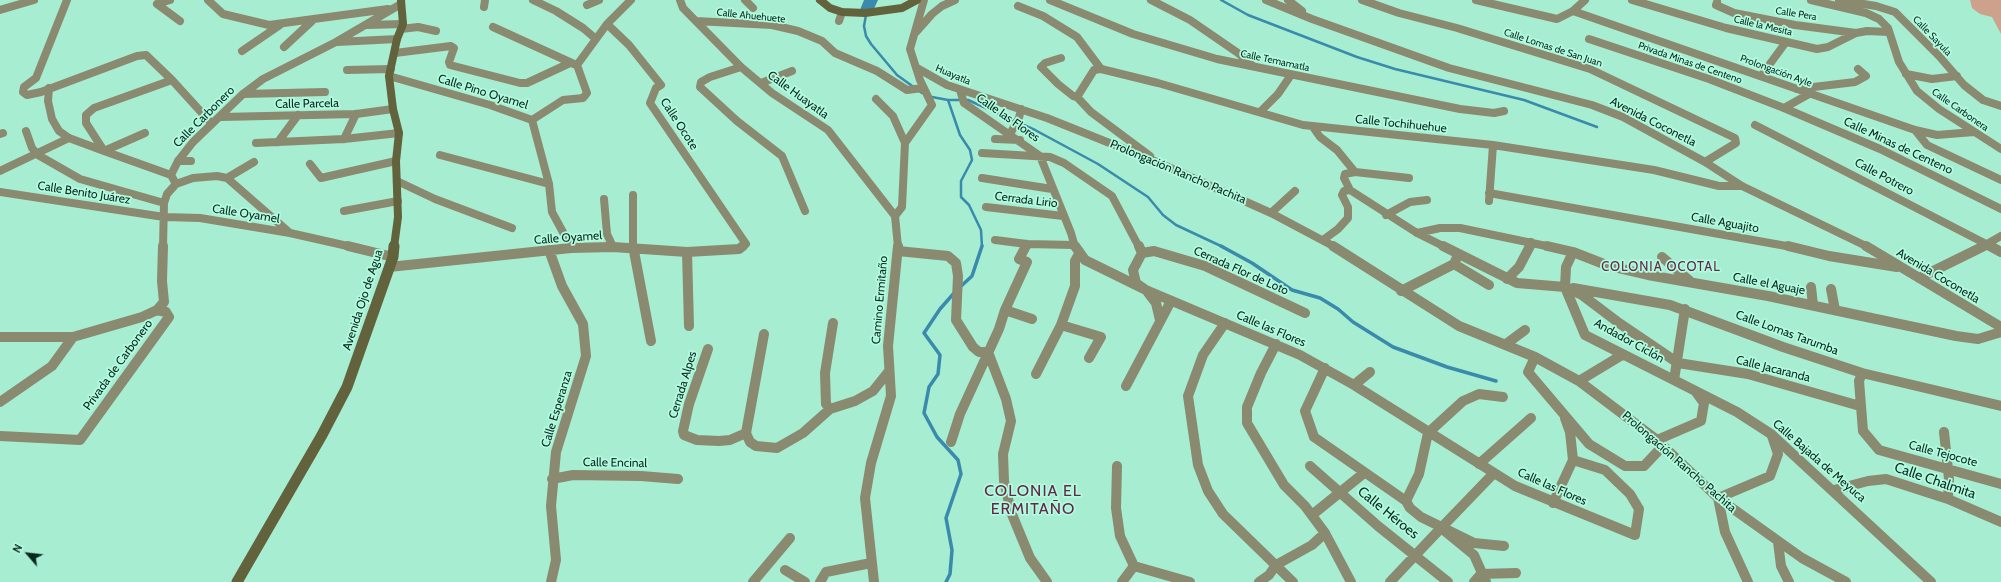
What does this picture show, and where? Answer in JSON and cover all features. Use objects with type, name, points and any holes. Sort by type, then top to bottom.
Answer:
[{"type":"street","points":[[0,10],[34,0]]},
{"type":"street","points":[[67,0],[55,35],[36,78],[24,87],[23,92],[27,95],[137,56],[146,55],[172,80],[212,124]]},
{"type":"street","points":[[170,0],[157,4],[180,21]]},
{"type":"street","points":[[208,0],[224,14],[269,26],[312,21],[398,4]]},
{"type":"street","points":[[484,7],[485,0]]},
{"type":"street","points":[[533,0],[556,11],[583,28],[596,39]]},
{"type":"street","points":[[587,5],[599,0]]},
{"type":"street","points":[[395,53],[451,46],[454,48],[449,62],[450,64],[527,83],[574,64],[608,24],[631,0]]},
{"type":"street","name":"Calle Huayatla","points":[[680,0],[683,8],[741,67],[794,109],[828,130],[888,209],[895,216]]},
{"type":"street","points":[[745,0],[753,8]]},
{"type":"street","points":[[820,0],[830,8],[842,12],[865,13],[902,8],[917,0]]},
{"type":"street","points":[[905,143],[932,104],[923,88],[910,49],[924,0]]},
{"type":"street","points":[[915,33],[932,14],[942,6],[955,0]]},
{"type":"street","name":"Calle Temamatla","points":[[1050,0],[1133,34],[1255,68],[1460,109],[1494,113],[1504,111]]},
{"type":"street","points":[[1151,0],[1190,20],[1238,53],[1255,68]]},
{"type":"street","name":"Avenida Coconetla","points":[[1266,0],[1312,19],[1449,68],[1592,105],[1623,117],[1705,162],[1742,186],[1864,245],[2001,327]]},
{"type":"street","points":[[1288,0],[1312,19]]},
{"type":"street","name":"Calle Lomas de San Juan","points":[[1362,0],[1399,13],[1457,28],[1590,69],[1735,138],[1736,143],[1705,162]]},
{"type":"street","points":[[1476,0],[1557,19],[1573,11],[1585,0]]},
{"type":"street","name":"Calle la Mesita","points":[[1632,0],[1726,28],[1786,42],[1822,48],[1856,33],[1867,31],[1889,32]]},
{"type":"street","name":"Calle Carbonera","points":[[1811,0],[1873,16],[1885,23],[1898,62],[1917,91],[1939,109],[2001,149]]},
{"type":"street","name":"Calle Sayula","points":[[1839,0],[1876,6],[1895,12],[1964,85],[1983,100],[2001,106]]},
{"type":"street","name":"Calle Pera","points":[[1717,2],[1716,5],[1734,12],[1795,25],[1856,33]]},
{"type":"street","name":"Calle Carbonero","points":[[171,175],[178,161],[193,142],[221,117],[243,94],[263,79],[336,42],[398,4]]},
{"type":"street","name":"Avenida Ojo de Agua","points":[[237,582],[322,435],[347,387],[391,262],[398,218],[396,161],[399,133],[393,109],[390,72],[400,31],[398,4]]},
{"type":"street","points":[[1018,6],[1043,16],[1077,37],[1101,69],[1094,70],[1077,97]]},
{"type":"street","name":"Prolongación Ayle","points":[[1573,11],[1915,130],[1937,135],[1974,132]]},
{"type":"street","points":[[839,21],[842,12]]},
{"type":"street","points":[[284,47],[312,21]]},
{"type":"street","name":"Calle Ahuehuete","points":[[696,21],[772,26],[803,33],[822,41],[834,53],[877,72],[906,90],[923,88]]},
{"type":"street","name":"Calle Ocote","points":[[608,24],[629,45],[661,85],[656,88],[650,103],[664,126],[746,244]]},
{"type":"street","points":[[242,51],[280,25]]},
{"type":"street","points":[[366,25],[400,31]]},
{"type":"street","points":[[336,42],[418,27],[436,31]]},
{"type":"street","points":[[493,27],[574,64],[587,93],[583,98],[563,100],[532,120]]},
{"type":"street","name":"Privada Minas de Centeno","points":[[1588,39],[1709,79],[1784,108]]},
{"type":"street","points":[[1761,76],[1786,42]]},
{"type":"street","points":[[1061,58],[1045,63],[1041,67],[1058,84],[1073,96],[1077,97],[1091,112],[1157,162]]},
{"type":"street","points":[[741,67],[710,77],[701,82],[700,86],[732,116],[782,156],[805,211]]},
{"type":"street","name":"Huayatla","points":[[917,68],[962,97],[1024,110]]},
{"type":"street","name":"Calle Tochihuehue","points":[[1101,69],[1158,82],[1313,127],[1493,145],[1654,170],[1719,186],[1742,186]]},
{"type":"street","points":[[1796,89],[1855,82],[1866,76],[1858,69]]},
{"type":"street","name":"Calle Pino Oyamel","points":[[347,70],[390,72],[532,120],[549,184],[552,212],[571,248]]},
{"type":"street","points":[[761,83],[792,72]]},
{"type":"street","points":[[1906,74],[1932,80],[1957,76]]},
{"type":"street","points":[[1260,112],[1278,94],[1291,75]]},
{"type":"street","points":[[104,151],[86,123],[86,115],[94,108],[172,80]]},
{"type":"street","points":[[50,88],[48,101],[52,119],[59,131],[69,138],[171,175],[176,184]]},
{"type":"street","points":[[243,94],[325,92]]},
{"type":"street","points":[[1784,108],[1809,94]]},
{"type":"street","name":"Calle las Flores","points":[[962,97],[1002,130],[1020,140],[1040,156],[1074,245],[1079,254],[1085,260],[1172,302],[1276,344],[1325,368],[1515,486],[1553,503],[1635,535],[1639,509],[1630,494],[1605,470],[1573,460]]},
{"type":"street","points":[[876,99],[893,116],[905,143]]},
{"type":"street","name":"Calle Minas de Centeno","points":[[1784,108],[1880,149],[2001,209]]},
{"type":"street","name":"Calle Parcela","points":[[221,117],[356,114],[393,109]]},
{"type":"street","points":[[1010,134],[1024,110]]},
{"type":"street","name":"Prolongación Rancho Pachita","points":[[1024,110],[1157,162],[1271,213],[1324,240],[1401,291],[1459,326],[1535,357],[1579,381],[1657,440],[1718,498],[1802,558],[1846,582]]},
{"type":"street","points":[[344,139],[356,114]]},
{"type":"street","points":[[278,142],[298,115]]},
{"type":"street","name":"Calle Potrero","points":[[1755,125],[2001,252]]},
{"type":"street","points":[[1313,127],[1320,137],[1336,150],[1355,172]]},
{"type":"street","points":[[1915,130],[1927,145],[2001,180]]},
{"type":"street","points":[[26,131],[32,148],[38,155],[80,179],[164,204]]},
{"type":"street","points":[[104,151],[145,133]]},
{"type":"street","points":[[256,143],[344,139],[399,133]]},
{"type":"street","points":[[0,171],[38,155],[69,138]]},
{"type":"street","points":[[995,139],[1020,140]]},
{"type":"street","name":"Camino Ermitaño","points":[[874,582],[865,498],[871,463],[891,396],[889,371],[892,296],[898,251],[895,216],[902,206],[905,143]]},
{"type":"street","name":"Calle Aguajito","points":[[1493,145],[1489,197],[1545,203],[1786,246],[1861,262],[1901,267]]},
{"type":"street","points":[[982,153],[1050,157],[1064,163],[1112,196],[1142,253],[1133,270],[1136,283],[1146,290],[1156,303],[1160,320]]},
{"type":"street","points":[[440,155],[549,184]]},
{"type":"street","points":[[178,161],[191,161]]},
{"type":"street","points":[[310,164],[321,178],[396,161]]},
{"type":"street","points":[[227,178],[254,162]]},
{"type":"street","points":[[1410,178],[1355,172],[1345,174],[1344,178],[1350,190],[1386,215],[1417,233],[1458,255],[1517,283],[1565,287],[1582,296],[1618,323],[1678,363]]},
{"type":"street","points":[[1,338],[73,337],[142,317],[157,310],[164,302],[162,281],[162,241],[164,204],[167,194],[176,184],[193,178],[217,176],[227,178],[290,233]]},
{"type":"street","points":[[982,178],[1052,188]]},
{"type":"street","points":[[397,181],[435,199],[512,228]]},
{"type":"street","points":[[1324,240],[1338,229],[1348,218],[1348,207],[1342,194],[1344,191],[1350,190]]},
{"type":"street","points":[[1271,213],[1295,191]]},
{"type":"street","name":"Calle Benito Juárez","points":[[0,192],[164,217]]},
{"type":"street","points":[[633,195],[633,248],[650,341]]},
{"type":"street","points":[[604,199],[606,234],[613,247]]},
{"type":"street","points":[[1386,215],[1410,202],[1427,200]]},
{"type":"street","points":[[344,211],[398,201]]},
{"type":"street","name":"Cerrada Lirio","points":[[986,207],[1063,216]]},
{"type":"street","name":"Calle Oyamel","points":[[164,217],[200,218],[290,233],[391,262],[571,248],[613,247],[686,252],[739,249],[746,244]]},
{"type":"street","name":"Calle el Aguaje","points":[[1417,233],[1440,228],[1460,228],[1573,252],[1609,266],[1813,305],[1956,336],[1978,339],[2001,332]]},
{"type":"street","points":[[1919,278],[1987,245],[2001,236]]},
{"type":"street","points":[[995,240],[1027,244],[1074,245]]},
{"type":"street","points":[[1507,279],[1519,267],[1530,250],[1531,242]]},
{"type":"street","points":[[952,442],[960,414],[999,329],[1005,310],[1027,262],[1019,259],[1027,244]]},
{"type":"street","name":"Calle Esperanza","points":[[549,250],[562,286],[582,324],[586,356],[578,387],[556,452],[552,479],[551,506],[556,560],[551,582]]},
{"type":"street","points":[[898,251],[948,256],[956,263],[958,280],[956,320],[963,333],[979,352],[988,352]]},
{"type":"street","name":"Cerrada Flor de Loto","points":[[1142,253],[1154,251],[1205,266],[1305,313]]},
{"type":"street","points":[[686,252],[689,326]]},
{"type":"street","name":"Andador Ciclón","points":[[1573,252],[1566,267],[1565,287],[1585,335],[1674,380]]},
{"type":"street","points":[[1036,374],[1061,325],[1076,286],[1075,261],[1079,254]]},
{"type":"street","points":[[1401,291],[1454,264],[1458,255]]},
{"type":"street","points":[[1662,256],[1691,282]]},
{"type":"street","points":[[1454,264],[1489,285]]},
{"type":"street","name":"Calle Lomas Tarumba","points":[[1565,287],[1641,299],[1685,309],[1783,347],[1862,373],[2001,406]]},
{"type":"street","points":[[1812,287],[1813,305]]},
{"type":"street","points":[[1831,289],[1835,310]]},
{"type":"street","points":[[1126,386],[1160,320],[1172,302]]},
{"type":"street","points":[[1674,380],[1678,363],[1685,309]]},
{"type":"street","name":"Privada de Carbonero","points":[[0,436],[80,440],[169,317],[166,312],[157,310]]},
{"type":"street","points":[[1005,310],[1032,319]]},
{"type":"street","points":[[830,409],[826,404],[825,373],[833,323]]},
{"type":"street","points":[[1225,323],[1203,355],[1193,386],[1188,396],[1198,465],[1208,491],[1223,514],[1293,582]]},
{"type":"street","points":[[1061,325],[1101,337],[1089,358]]},
{"type":"street","points":[[1506,344],[1525,330]]},
{"type":"street","points":[[764,334],[746,433],[750,442],[756,446],[777,448],[803,433],[830,409],[855,401],[872,392],[889,371]]},
{"type":"street","points":[[0,402],[52,366],[73,337]]},
{"type":"street","points":[[1276,344],[1261,373],[1247,407],[1247,423],[1284,485],[1312,515],[1325,533],[1351,582]]},
{"type":"street","name":"Cerrada Alpes","points":[[708,349],[689,404],[683,431],[684,436],[697,440],[719,441],[730,440],[746,433]]},
{"type":"street","points":[[988,352],[1006,399],[1011,421],[1003,454],[1004,481],[1011,512],[1030,558],[1047,582]]},
{"type":"street","points":[[1579,381],[1622,355]]},
{"type":"street","points":[[1535,357],[1528,372],[1589,444],[1625,466],[1644,466],[1660,449],[1657,440],[1701,421],[1704,403],[1695,391]]},
{"type":"street","name":"Calle Jacaranda","points":[[1678,363],[1748,374],[1860,406]]},
{"type":"street","points":[[1325,368],[1312,391],[1305,411],[1314,437],[1406,501],[1410,508],[1421,517],[1474,543],[1504,546]]},
{"type":"street","points":[[1354,385],[1370,372]]},
{"type":"street","points":[[1860,406],[1859,381],[1862,373]]},
{"type":"street","name":"Calle Bajada de Meyuca","points":[[1674,380],[1737,412],[1771,434],[1834,490],[1932,582]]},
{"type":"street","points":[[1406,501],[1419,474],[1428,433],[1463,401],[1479,394],[1503,397]]},
{"type":"street","name":"Calle Tejocote","points":[[1860,406],[1863,431],[1879,450],[2001,484]]},
{"type":"street","points":[[1553,503],[1573,460],[1570,432],[1563,412]]},
{"type":"street","points":[[1479,464],[1531,418]]},
{"type":"street","points":[[1944,432],[1948,468],[1948,498]]},
{"type":"street","points":[[1748,582],[1725,532],[1718,498],[1770,476],[1778,454],[1771,434]]},
{"type":"street","points":[[1117,466],[1116,508],[1120,536],[1134,566],[1190,582]]},
{"type":"street","name":"Calle Héroes","points":[[1310,466],[1339,493],[1448,582]]},
{"type":"street","points":[[1312,515],[1364,473]]},
{"type":"street","points":[[1390,582],[1494,473]]},
{"type":"street","name":"Calle Encinal","points":[[552,479],[573,476],[641,476],[678,479]]},
{"type":"street","name":"Calle Chalmita","points":[[1834,490],[1868,481],[1886,479],[1948,498],[2001,522]]},
{"type":"street","points":[[1441,528],[1474,555],[1481,579],[1516,573]]},
{"type":"street","points":[[1259,582],[1269,575],[1276,565],[1312,545],[1325,533]]},
{"type":"street","points":[[753,582],[790,538]]},
{"type":"street","points":[[1778,542],[1781,566],[1789,582]]},
{"type":"street","points":[[820,582],[826,572],[871,562]]},
{"type":"street","points":[[1122,582],[1134,566]]},
{"type":"street","points":[[785,570],[806,582]]},
{"type":"shaded area","points":[[1970,0],[2001,0],[2001,34],[1992,17],[1980,14],[1972,8]]},
{"type":"waterway","points":[[867,10],[871,0]]},
{"type":"waterway","points":[[1221,0],[1248,15],[1357,57],[1395,69],[1524,100],[1597,127]]},
{"type":"waterway","points":[[866,15],[864,26],[866,36],[871,44],[897,75],[922,93]]},
{"type":"waterway","points":[[932,97],[948,100]]},
{"type":"waterway","points":[[948,100],[968,100],[1035,130],[1098,164],[1148,197],[1163,215],[1176,225],[1222,246]]},
{"type":"waterway","points":[[948,100],[960,135],[970,150],[972,160],[961,181],[961,197],[969,205],[981,230],[982,246]]},
{"type":"waterway","points":[[959,288],[972,276],[982,246]]},
{"type":"waterway","points":[[1222,246],[1252,263],[1292,290],[1320,298],[1338,309],[1353,322],[1393,347],[1447,367],[1496,381]]},
{"type":"waterway","points":[[946,582],[950,574],[952,550],[946,518],[961,474],[958,460],[937,437],[924,413],[929,387],[938,374],[940,355],[924,333],[940,309],[955,292]]},
{"type":"district","name":"COLONIA OCOTAL","points":[[1661,267]]},
{"type":"district","name":"COLONIA EL ERMITAÑO","points":[[1033,500]]}]
